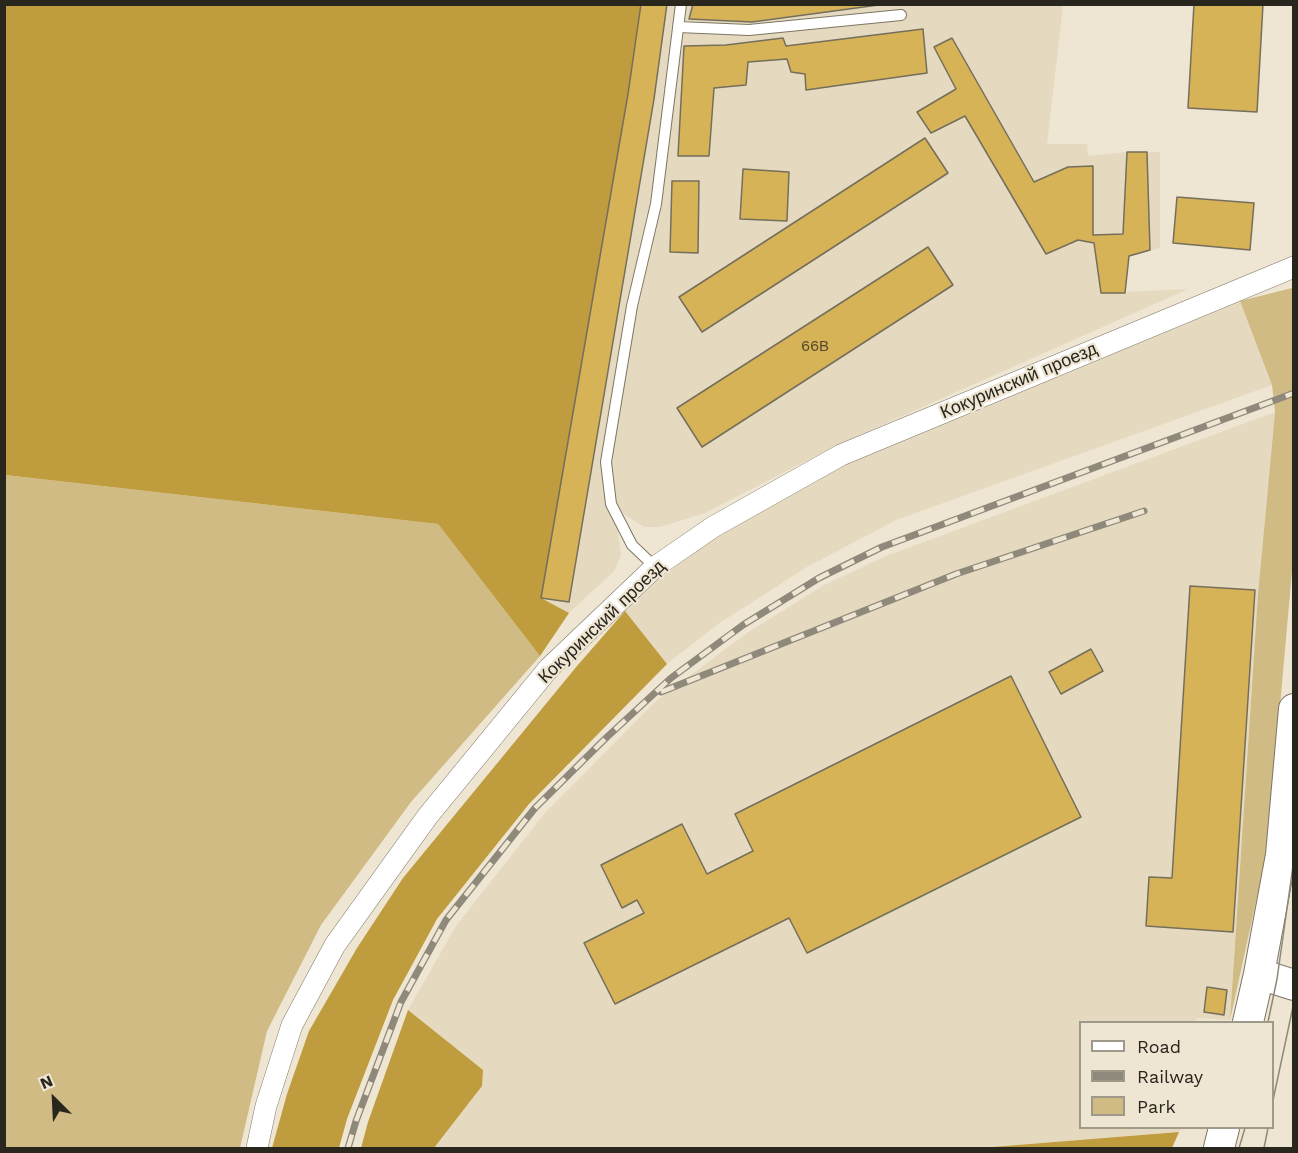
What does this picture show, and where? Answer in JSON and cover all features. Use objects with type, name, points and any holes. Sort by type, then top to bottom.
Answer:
[{"type":"street","name":"Кокуринский проезд","points":[[256,1149],[266,1106],[292,1025],[335,945],[427,817],[549,668],[655,567],[713,526],[841,455],[1293,267]]},
{"type":"street","points":[[1248,1021],[1281,855],[1293,709]]},
{"type":"street","points":[[1259,974],[1293,985]]},
{"type":"street","points":[[1219,1149],[1224,1129]]},
{"type":"lane","points":[[655,567],[632,545],[611,504],[606,462],[632,306],[656,204],[681,4]]},
{"type":"lane","points":[[678,27],[750,30],[901,15]]},
{"type":"shaded area","points":[[5,5],[641,5],[628,94],[541,598],[569,613],[540,656],[438,524],[5,475]]},
{"type":"shaded area","points":[[641,5],[1063,5],[1047,144],[1087,144],[1088,156],[1127,152],[1160,152],[1160,248],[1129,257],[1125,292],[1188,289],[837,445],[705,513],[660,527],[644,527],[625,515],[614,504],[621,555],[614,571],[569,613],[541,598],[628,94]]},
{"type":"shaded area","points":[[1240,301],[1272,385],[896,520],[807,567],[718,624],[667,664],[625,611],[663,576],[713,539],[847,463]]},
{"type":"shaded area","points":[[1275,412],[1258,594],[1230,1020],[1197,1018],[1196,1021],[1079,1021],[1079,1129],[1182,1129],[1179,1132],[980,1148],[434,1148],[482,1086],[408,1010],[456,926],[544,814],[656,701],[747,633],[824,585],[886,556]]},
{"type":"shaded area","points":[[625,611],[667,664],[529,804],[437,919],[393,1000],[347,1119],[339,1148],[272,1148],[287,1094],[309,1031],[357,948],[403,878]]},
{"type":"shaded area","points":[[408,1010],[483,1070],[482,1086],[434,1148],[361,1148],[368,1122]]},
{"type":"shaded area","points":[[1179,1132],[1172,1148],[980,1148]]},
{"type":"green space","points":[[1294,289],[1293,560],[1267,852],[1230,1020],[1258,594],[1275,412],[1272,385],[1240,301]]},
{"type":"green space","points":[[5,475],[438,524],[540,656],[411,802],[321,925],[267,1031],[240,1148],[5,1148]]},
{"type":"building","points":[[641,4],[667,4],[654,99],[569,602],[541,598],[628,94]]},
{"type":"building","points":[[693,4],[886,4],[752,22],[689,19]]},
{"type":"building","points":[[1194,4],[1263,4],[1257,112],[1188,108]]},
{"type":"building","points":[[923,29],[927,73],[806,90],[805,74],[791,72],[787,59],[748,62],[746,85],[714,88],[709,156],[678,156],[684,46],[726,45],[783,38],[786,46]]},
{"type":"building","points":[[952,38],[1034,182],[1068,167],[1093,166],[1093,235],[1123,234],[1127,152],[1147,152],[1150,250],[1129,256],[1125,293],[1101,293],[1094,243],[1078,240],[1046,254],[965,116],[931,133],[917,112],[956,89],[934,47]]},
{"type":"building","points":[[925,138],[948,173],[702,332],[679,297]]},
{"type":"building","points":[[743,169],[789,172],[787,221],[740,219]]},
{"type":"building","points":[[672,181],[699,181],[698,253],[670,252]]},
{"type":"building","points":[[1177,197],[1254,203],[1250,250],[1173,243]]},
{"type":"building","points":[[928,247],[953,285],[702,447],[677,408]]},
{"type":"building","points":[[1190,586],[1255,590],[1233,932],[1146,926],[1149,877],[1172,878]]},
{"type":"building","points":[[1091,649],[1103,671],[1061,694],[1049,672]]},
{"type":"building","points":[[1011,676],[1081,817],[807,953],[789,918],[615,1004],[584,943],[644,913],[637,900],[622,908],[601,865],[682,824],[707,874],[753,851],[735,814]]},
{"type":"building","points":[[1207,987],[1227,990],[1224,1015],[1204,1012]]},
{"type":"tram line","points":[[1268,1021],[1277,979],[1294,859]]},
{"type":"tram line","points":[[1274,1096],[1294,1002]]},
{"type":"tram line","points":[[1239,1148],[1245,1129]]},
{"type":"tram line","points":[[1264,1148],[1268,1129]]},
{"type":"railway","points":[[348,1148],[401,1002],[446,920],[535,808],[671,678],[743,625],[819,578],[882,547],[1294,393]]},
{"type":"railway","points":[[661,692],[956,574],[1144,511]]}]
